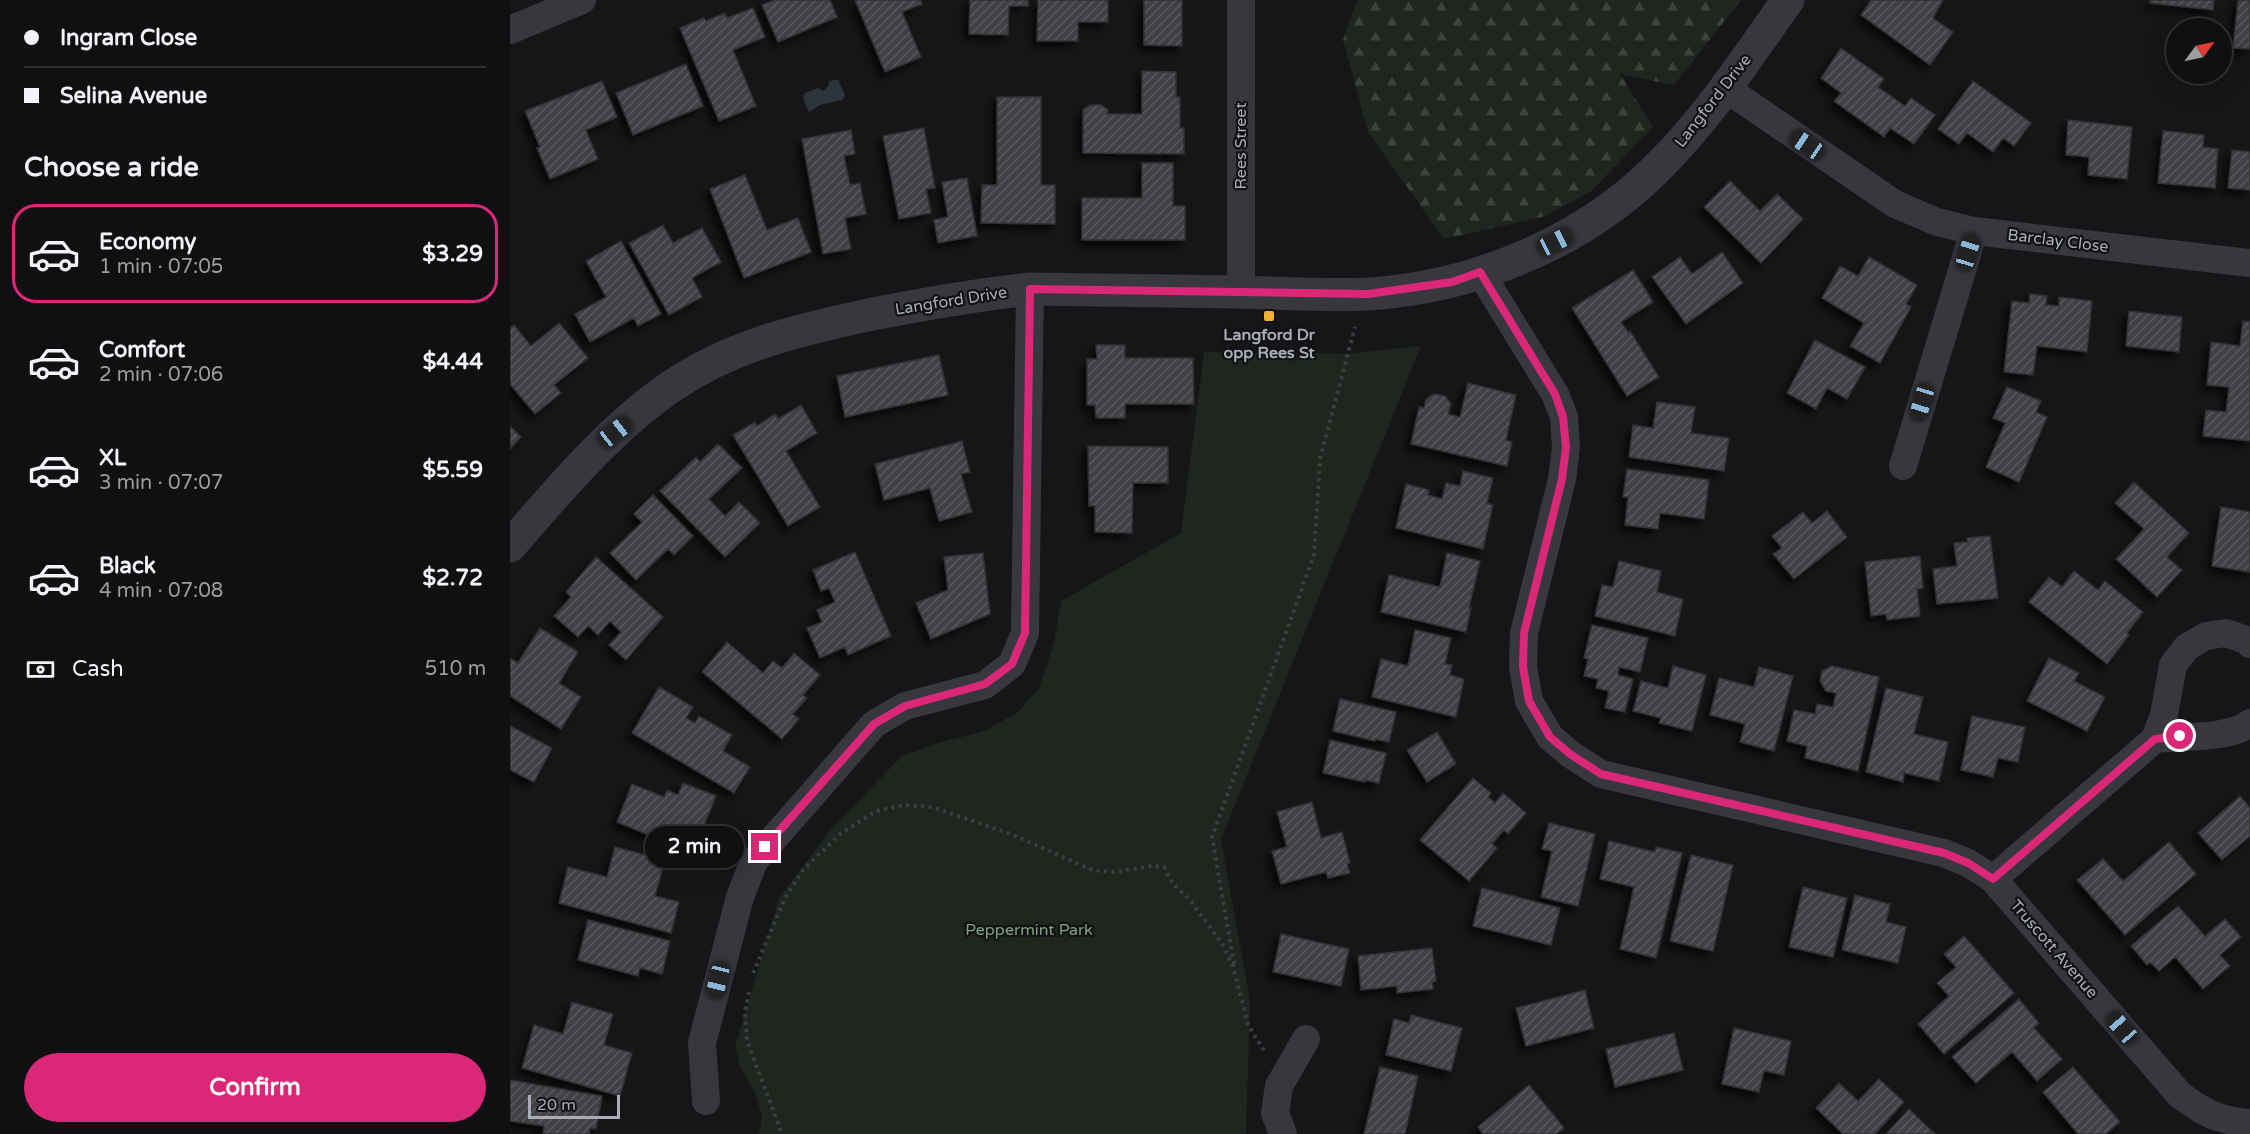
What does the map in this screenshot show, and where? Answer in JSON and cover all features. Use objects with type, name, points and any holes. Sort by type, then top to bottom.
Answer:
[{"type":"street","points":[[510,30],[582,0]]},
{"type":"street","name":"Rees Street","points":[[1241,0],[1241,292]]},
{"type":"street","name":"Langford Drive","points":[[510,546],[572,476],[615,432],[673,386],[732,353],[795,331],[897,309],[1030,289],[1368,294],[1452,282],[1527,256],[1570,234],[1615,205],[1650,175],[1692,133],[1788,0]]},
{"type":"street","name":"Barclay Close","points":[[1725,88],[1895,204],[1937,222],[1974,231],[2250,263]]},
{"type":"street","points":[[1903,466],[1974,231]]},
{"type":"street","name":"Truscott Avenue","points":[[1480,272],[1555,394],[1563,417],[1566,447],[1562,479],[1524,633],[1523,667],[1529,701],[1550,737],[1570,754],[1601,774],[1944,853],[1968,863],[1993,879],[2180,1095],[2202,1111],[2228,1121],[2250,1123]]},
{"type":"street","points":[[706,1101],[702,1043],[740,897],[754,861],[776,833],[874,724],[905,706],[985,684],[1012,664],[1025,633],[1030,289]]},
{"type":"street","points":[[1993,879],[2155,739],[2164,715],[2173,665],[2187,646],[2206,636],[2226,633],[2246,640],[2250,644]]},
{"type":"street","points":[[2155,739],[2228,732],[2245,727],[2250,723]]},
{"type":"street","points":[[1283,1134],[1275,1113],[1279,1086],[1306,1039]]},
{"type":"path","points":[[1292,1064],[1263,1051],[1248,1025],[1236,977],[1212,837],[1314,555],[1320,459],[1355,326]]},
{"type":"path","points":[[753,975],[785,898],[803,870],[840,834],[876,811],[904,805],[932,807],[967,818],[1092,870],[1116,872],[1152,866],[1164,867],[1173,884],[1189,899],[1221,942],[1236,977]]},
{"type":"path","points":[[751,984],[745,1012],[747,1041],[782,1134]]},
{"type":"green space","points":[[1357,0],[1741,0],[1674,85],[1620,74],[1653,127],[1591,191],[1546,216],[1444,239],[1368,132],[1343,40]]},
{"type":"green space","name":"Peppermint Park","points":[[1421,346],[1221,839],[1250,1000],[1246,1134],[759,1134],[762,1117],[755,1092],[740,1067],[735,1047],[779,898],[831,829],[902,756],[938,743],[985,731],[1018,712],[1039,688],[1054,643],[1061,601],[1181,533],[1204,352],[1345,354]]},
{"type":"shaded area","points":[[838,80],[845,95],[842,100],[820,105],[809,112],[803,98],[805,93],[818,88],[824,91],[829,82]]},
{"type":"building","points":[[775,0],[830,0],[837,17],[778,42],[762,5]]},
{"type":"building","points":[[855,0],[920,0],[922,4],[902,12],[921,57],[885,72]]},
{"type":"building","points":[[970,0],[1028,0],[1028,6],[1009,6],[1008,35],[969,34]]},
{"type":"building","points":[[1038,0],[1108,0],[1108,22],[1078,22],[1078,41],[1037,41]]},
{"type":"building","points":[[1144,0],[1182,0],[1182,46],[1144,45]]},
{"type":"building","points":[[1871,0],[1943,0],[1933,18],[1953,32],[1930,65],[1861,15]]},
{"type":"building","points":[[2150,0],[2214,0],[2213,10],[2150,3]]},
{"type":"building","points":[[2238,0],[2250,0],[2250,49],[2233,48]]},
{"type":"building","points":[[753,8],[765,37],[733,50],[756,106],[719,121],[680,28],[704,18],[706,21],[725,13],[727,18]]},
{"type":"building","points":[[1841,48],[1884,79],[1878,87],[1905,106],[1911,98],[1935,115],[1914,144],[1890,128],[1884,137],[1834,101],[1841,93],[1821,78]]},
{"type":"building","points":[[686,64],[703,106],[633,135],[616,93]]},
{"type":"building","points":[[1142,71],[1176,72],[1176,97],[1180,97],[1180,128],[1184,128],[1184,154],[1083,153],[1083,110],[1090,105],[1101,105],[1108,110],[1107,114],[1142,114]]},
{"type":"building","points":[[602,81],[617,117],[586,130],[598,159],[550,179],[525,111]]},
{"type":"building","points":[[1973,81],[2031,123],[2014,146],[2003,138],[1993,152],[1967,133],[1959,144],[1938,129]]},
{"type":"building","points":[[997,97],[1041,97],[1041,185],[1055,185],[1055,224],[981,223],[982,185],[997,185]]},
{"type":"building","points":[[2068,120],[2132,127],[2127,179],[2088,175],[2089,157],[2066,155]]},
{"type":"building","points":[[924,128],[935,188],[926,189],[931,213],[899,219],[883,136]]},
{"type":"building","points":[[851,130],[855,154],[844,156],[850,185],[860,183],[866,214],[845,218],[851,249],[823,254],[802,139]]},
{"type":"building","points":[[2163,131],[2204,135],[2203,147],[2218,149],[2215,188],[2158,183]]},
{"type":"building","points":[[2232,150],[2250,152],[2250,190],[2228,188]]},
{"type":"building","points":[[1142,163],[1173,163],[1173,206],[1185,206],[1185,240],[1082,240],[1082,198],[1142,198]]},
{"type":"building","points":[[745,175],[767,230],[798,218],[811,252],[744,278],[710,189]]},
{"type":"building","points":[[967,178],[977,236],[938,243],[934,220],[948,217],[942,182]]},
{"type":"building","points":[[1730,181],[1760,211],[1777,194],[1803,219],[1761,263],[1704,207]]},
{"type":"building","points":[[663,225],[673,243],[702,228],[721,262],[692,278],[702,297],[669,315],[629,243]]},
{"type":"building","points":[[621,241],[661,314],[638,326],[634,318],[590,342],[575,314],[606,297],[586,261]]},
{"type":"building","points":[[1722,252],[1743,283],[1686,324],[1652,277],[1680,257],[1692,274]]},
{"type":"building","points":[[1869,257],[1917,285],[1906,304],[1911,307],[1880,363],[1850,346],[1864,323],[1822,298],[1840,266],[1858,276]]},
{"type":"building","points":[[1633,270],[1653,302],[1621,322],[1628,332],[1630,331],[1659,377],[1627,396],[1572,308]]},
{"type":"building","points":[[2030,294],[2047,296],[2046,305],[2059,306],[2059,297],[2092,301],[2087,352],[2037,346],[2033,375],[2004,372],[2012,301],[2029,303]]},
{"type":"building","points":[[2129,311],[2182,317],[2179,352],[2126,346]]},
{"type":"building","points":[[2243,321],[2250,322],[2250,441],[2203,436],[2206,410],[2226,412],[2229,387],[2207,385],[2211,342],[2240,346]]},
{"type":"building","points":[[559,323],[588,358],[554,385],[561,393],[535,414],[510,384],[510,328],[514,325],[531,346]]},
{"type":"building","points":[[1815,340],[1865,367],[1847,399],[1827,388],[1816,409],[1787,393]]},
{"type":"building","points":[[1096,345],[1125,345],[1125,358],[1193,358],[1194,404],[1125,404],[1125,418],[1096,418],[1095,405],[1087,405],[1087,359],[1097,359]]},
{"type":"building","points":[[939,355],[948,395],[845,417],[837,376]]},
{"type":"building","points":[[1468,383],[1516,395],[1506,440],[1512,442],[1507,466],[1411,444],[1419,407],[1424,408],[1426,399],[1434,394],[1445,396],[1451,404],[1448,414],[1460,417]]},
{"type":"building","points":[[2007,387],[2041,401],[2036,412],[2047,417],[2019,482],[1986,467],[2005,423],[1993,418]]},
{"type":"building","points":[[1657,402],[1695,407],[1691,433],[1729,438],[1724,471],[1629,457],[1633,425],[1653,428]]},
{"type":"building","points":[[801,405],[817,433],[786,451],[820,507],[788,526],[733,435],[755,422],[757,426],[775,414],[778,419]]},
{"type":"building","points":[[510,426],[521,437],[510,449]]},
{"type":"building","points":[[962,441],[970,472],[961,474],[972,512],[939,521],[930,488],[884,500],[875,464]]},
{"type":"building","points":[[718,444],[742,468],[709,499],[725,516],[739,502],[760,523],[725,557],[660,491],[696,457],[700,462]]},
{"type":"building","points":[[1088,446],[1168,447],[1168,483],[1133,483],[1132,533],[1095,532],[1095,506],[1089,506]]},
{"type":"building","points":[[1627,469],[1709,480],[1704,519],[1660,513],[1658,529],[1625,525],[1628,497],[1623,497]]},
{"type":"building","points":[[1463,471],[1493,478],[1487,503],[1493,505],[1483,549],[1396,528],[1406,484],[1429,490],[1428,495],[1442,499],[1446,483],[1460,486]]},
{"type":"building","points":[[2134,482],[2189,533],[2167,557],[2182,570],[2157,597],[2116,559],[2144,529],[2115,503]]},
{"type":"building","points":[[653,495],[693,536],[674,555],[668,549],[636,580],[610,553],[642,522],[634,514]]},
{"type":"building","points":[[2221,507],[2250,512],[2250,572],[2212,566]]},
{"type":"building","points":[[1827,511],[1847,537],[1794,579],[1773,554],[1782,548],[1772,536],[1803,512],[1812,523]]},
{"type":"building","points":[[1990,536],[1998,598],[1937,604],[1933,569],[1957,566],[1954,543],[1968,542],[1967,538]]},
{"type":"building","points":[[855,552],[891,636],[848,655],[845,647],[820,658],[807,628],[822,622],[817,610],[835,602],[829,588],[821,591],[813,570]]},
{"type":"building","points":[[983,553],[990,614],[931,639],[916,603],[948,590],[944,557]]},
{"type":"building","points":[[1447,553],[1480,561],[1466,632],[1381,612],[1389,575],[1440,587]]},
{"type":"building","points":[[1920,556],[1923,588],[1917,589],[1920,616],[1887,620],[1886,614],[1871,616],[1865,562]]},
{"type":"building","points":[[596,557],[663,617],[626,660],[609,645],[621,632],[610,621],[598,635],[588,626],[578,637],[554,616],[571,597],[566,592]]},
{"type":"building","points":[[1619,561],[1661,571],[1657,592],[1683,599],[1675,636],[1595,616],[1602,585],[1613,587]]},
{"type":"building","points":[[2074,571],[2098,590],[2105,581],[2143,612],[2107,664],[2029,602],[2049,577],[2062,587]]},
{"type":"building","points":[[1592,625],[1648,638],[1640,672],[1619,667],[1618,675],[1633,679],[1625,712],[1605,708],[1609,691],[1596,688],[1598,679],[1584,676],[1588,659],[1584,658]]},
{"type":"building","points":[[540,628],[578,652],[559,683],[581,697],[561,729],[510,696],[510,658],[518,663]]},
{"type":"building","points":[[1415,630],[1451,638],[1445,664],[1452,665],[1450,675],[1464,679],[1456,717],[1372,697],[1381,659],[1408,666]]},
{"type":"building","points":[[727,642],[763,673],[773,661],[782,668],[794,653],[820,675],[803,695],[807,698],[793,714],[799,719],[782,739],[702,672]]},
{"type":"building","points":[[2049,658],[2079,673],[2074,681],[2105,697],[2087,731],[2027,701]]},
{"type":"building","points":[[1673,666],[1706,675],[1692,731],[1659,723],[1661,718],[1633,711],[1641,681],[1668,688]]},
{"type":"building","points":[[1832,666],[1879,677],[1858,771],[1805,758],[1807,746],[1787,741],[1794,710],[1815,714],[1817,704],[1833,707],[1836,693],[1826,691],[1820,681],[1822,671]]},
{"type":"building","points":[[1759,667],[1793,676],[1774,751],[1740,742],[1745,724],[1710,715],[1719,678],[1754,687]]},
{"type":"building","points":[[659,687],[693,707],[686,718],[695,723],[699,716],[732,735],[723,751],[750,767],[734,793],[632,733]]},
{"type":"building","points":[[1886,688],[1923,697],[1914,734],[1948,742],[1939,781],[1904,773],[1903,782],[1866,772]]},
{"type":"building","points":[[1340,699],[1396,712],[1389,742],[1333,731]]},
{"type":"building","points":[[1972,716],[2025,727],[2018,762],[1998,758],[1993,777],[1961,770]]},
{"type":"building","points":[[510,726],[552,748],[534,782],[510,770]]},
{"type":"building","points":[[1437,732],[1456,764],[1427,782],[1407,750]]},
{"type":"building","points":[[1330,740],[1386,753],[1379,783],[1323,773]]},
{"type":"building","points":[[1473,778],[1491,793],[1488,797],[1495,803],[1503,793],[1526,813],[1508,834],[1504,830],[1492,844],[1497,848],[1469,881],[1420,840]]},
{"type":"building","points":[[683,783],[716,796],[693,853],[617,822],[632,784],[664,797],[667,790],[678,795]]},
{"type":"building","points":[[2240,796],[2250,808],[2250,836],[2222,860],[2198,833]]},
{"type":"building","points":[[1312,802],[1321,838],[1342,832],[1350,863],[1347,864],[1350,873],[1328,878],[1326,872],[1281,884],[1272,851],[1287,847],[1277,812]]},
{"type":"building","points":[[1549,823],[1595,834],[1578,906],[1541,897],[1552,851],[1542,849]]},
{"type":"building","points":[[1609,841],[1655,852],[1656,847],[1682,853],[1656,958],[1620,949],[1634,887],[1600,879]]},
{"type":"building","points":[[2169,842],[2196,874],[2125,935],[2077,880],[2103,859],[2123,881]]},
{"type":"building","points":[[615,847],[665,860],[655,896],[679,902],[671,933],[559,903],[568,867],[607,877]]},
{"type":"building","points":[[1691,855],[1733,865],[1713,951],[1670,941]]},
{"type":"building","points":[[1803,887],[1847,898],[1833,957],[1789,947]]},
{"type":"building","points":[[1482,888],[1560,908],[1551,945],[1473,926]]},
{"type":"building","points":[[1855,895],[1890,904],[1886,922],[1906,927],[1898,963],[1842,950]]},
{"type":"building","points":[[2178,906],[2205,936],[2225,919],[2241,937],[2220,955],[2230,966],[2203,989],[2175,957],[2159,971],[2150,962],[2147,965],[2131,946]]},
{"type":"building","points":[[588,920],[670,941],[662,974],[640,968],[638,976],[578,960]]},
{"type":"building","points":[[1281,934],[1349,949],[1341,986],[1273,972]]},
{"type":"building","points":[[1964,936],[2014,993],[1944,1054],[1918,1024],[1949,996],[1937,983],[1956,967],[1944,954]]},
{"type":"building","points":[[1432,948],[1436,981],[1432,982],[1433,989],[1397,993],[1397,986],[1361,990],[1358,956]]},
{"type":"building","points":[[1585,990],[1594,1028],[1526,1046],[1516,1008]]},
{"type":"building","points":[[2019,999],[2039,1023],[2034,1028],[2062,1059],[2037,1081],[2012,1052],[1976,1083],[1952,1057]]},
{"type":"building","points":[[572,1002],[613,1014],[604,1045],[632,1053],[620,1096],[522,1068],[534,1025],[563,1034]]},
{"type":"building","points":[[1411,1015],[1462,1028],[1451,1071],[1386,1055],[1394,1019],[1409,1023]]},
{"type":"building","points":[[1734,1028],[1791,1041],[1784,1075],[1764,1071],[1759,1092],[1722,1084]]},
{"type":"building","points":[[1674,1033],[1683,1070],[1615,1087],[1606,1049]]},
{"type":"building","points":[[1380,1067],[1418,1076],[1405,1134],[1364,1134]]},
{"type":"building","points":[[2073,1067],[2120,1122],[2106,1134],[2078,1134],[2043,1092]]},
{"type":"building","points":[[1879,1079],[1904,1102],[1875,1134],[1843,1134],[1816,1108],[1839,1083],[1858,1101]]},
{"type":"building","points":[[510,1080],[602,1096],[596,1129],[590,1128],[589,1134],[543,1134],[544,1126],[510,1121]]},
{"type":"building","points":[[1529,1085],[1564,1128],[1557,1134],[1483,1134],[1478,1127]]},
{"type":"building","points":[[1909,1109],[1935,1134],[1886,1134]]},
{"type":"place","name":"Langford Dr opp Rees St","points":[[1269,316]]},
{"type":"route","points":[[765,847],[874,724],[905,706],[985,684],[1012,664],[1025,633],[1030,289],[1368,294],[1452,282],[1480,272],[1555,394],[1563,417],[1566,447],[1562,479],[1524,633],[1523,667],[1529,701],[1550,737],[1570,754],[1601,774],[1944,853],[1968,863],[1993,879],[2155,739],[2180,736]]}]
